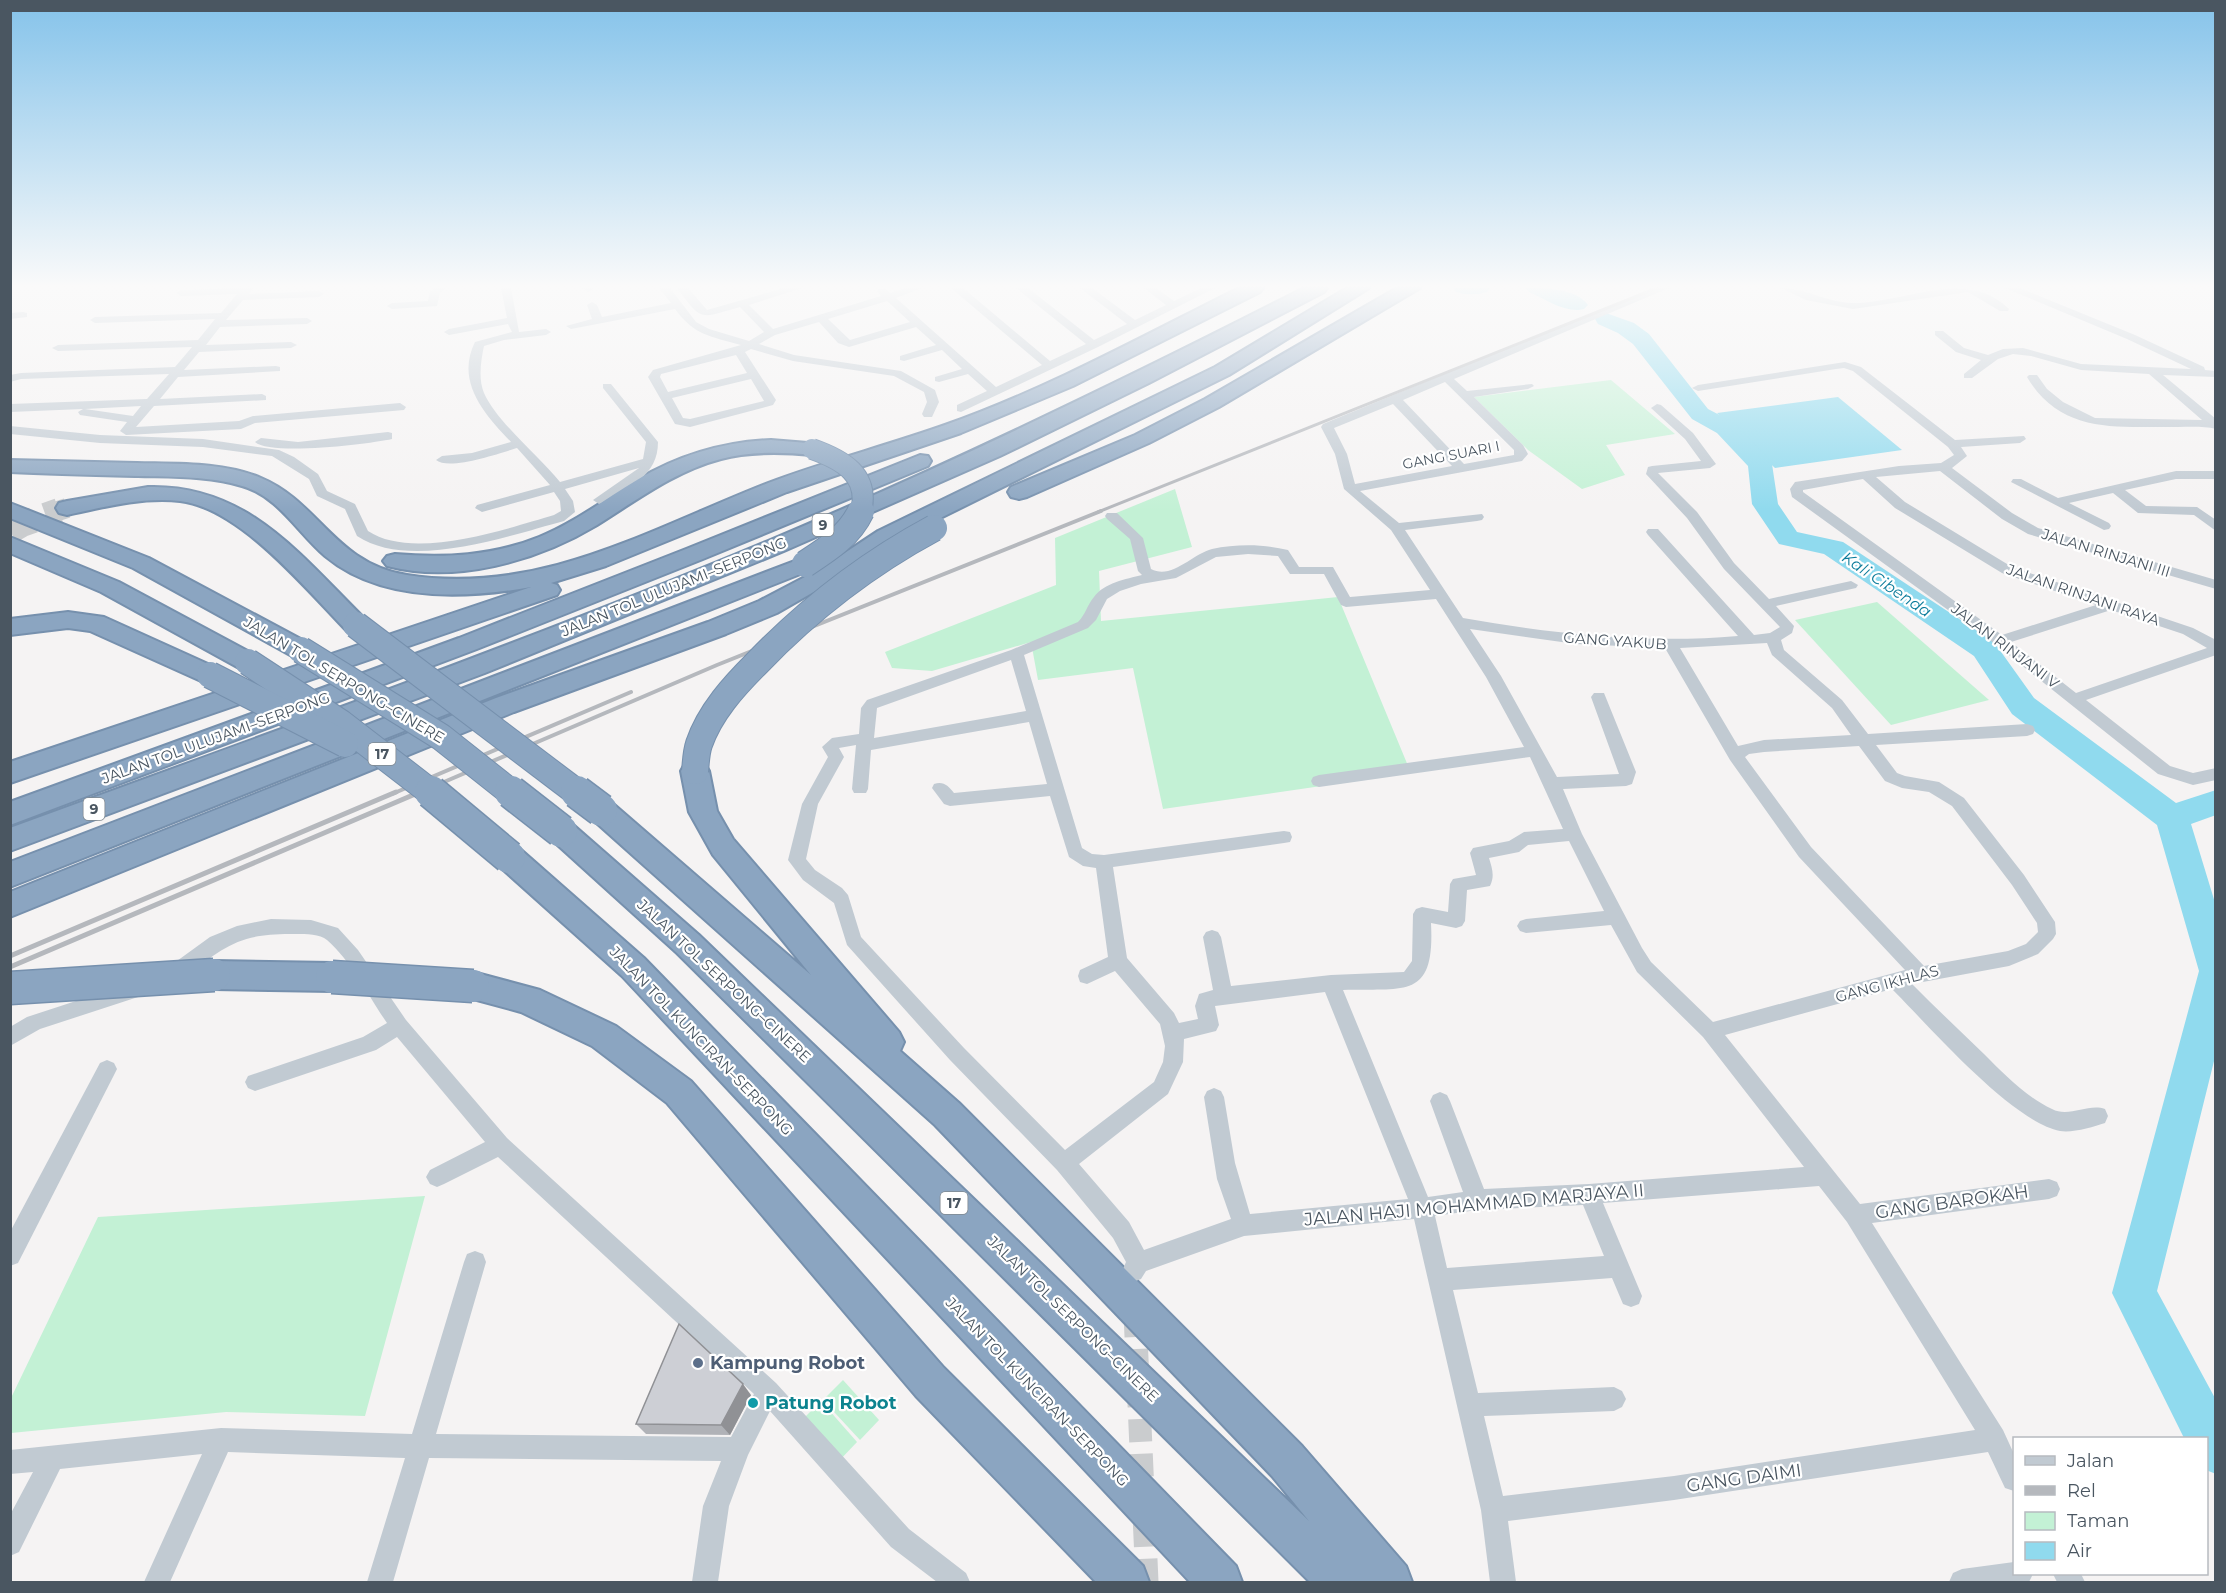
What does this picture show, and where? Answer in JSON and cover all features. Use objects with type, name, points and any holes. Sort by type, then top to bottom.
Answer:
[{"type":"highway","points":[[10,466],[171,470],[218,474],[251,481],[276,494],[334,551],[363,570],[402,582],[446,586],[494,586],[543,578],[598,561],[779,487],[954,429],[1066,382],[1105,362]]},
{"type":"highway","name":"JALAN TOL ULUJAMI–SERPONG","points":[[10,840],[286,713],[736,539],[974,439],[1138,362]]},
{"type":"highway","name":"JALAN TOL ULUJAMI–SERPONG","points":[[10,814],[312,726],[476,667],[786,542],[1003,446],[1174,362]]},
{"type":"highway","points":[[320,766],[505,705],[717,628],[768,607],[830,573],[886,536],[1120,423],[1236,362]]},
{"type":"highway","points":[[947,1114],[723,847],[703,812],[695,771],[699,745],[711,720],[734,687],[782,636],[864,569],[901,545],[934,528],[1142,440],[1282,362]]},
{"type":"highway","points":[[10,875],[208,810],[320,766],[805,564],[834,545],[852,527],[862,510],[863,492],[859,478],[850,467],[833,455],[812,449],[764,445],[736,448],[702,457],[657,477],[593,519],[549,541],[512,555],[475,563],[432,565],[394,561],[358,551],[315,531]]},
{"type":"highway","points":[[67,508],[158,494],[195,496],[227,507],[259,531],[356,625],[601,810],[947,1114],[1287,1461],[1390,1582]]},
{"type":"highway","points":[[10,773],[537,595],[638,555],[733,507]]},
{"type":"highway","name":"JALAN TOL SERPONG–CINERE","points":[[10,510],[141,563],[301,650],[441,737],[561,831],[688,944],[1341,1582]]},
{"type":"highway","name":"JALAN TOL KUNCIRAN–SERPONG","points":[[10,544],[110,587],[248,662],[341,723],[419,782],[509,856],[633,967],[1220,1582]]},
{"type":"highway","points":[[10,627],[68,620],[95,623],[210,675],[419,782]]},
{"type":"highway","points":[[10,905],[208,810]]},
{"type":"highway","points":[[10,988],[214,975],[332,977],[472,986],[528,1000],[604,1036],[679,1092],[930,1382],[1127,1582]]},
{"type":"street","points":[[186,362],[126,431],[241,425],[253,420],[400,407]]},
{"type":"street","points":[[10,430],[100,439],[203,443],[275,453],[290,460],[314,477],[322,493],[350,507],[362,533],[368,537],[419,547],[464,543],[559,518],[568,512],[569,508],[543,468],[482,402],[475,381],[477,362]]},
{"type":"street","points":[[693,362],[657,372],[654,377],[679,421],[683,423],[769,403],[770,400],[746,362]]},
{"type":"street","points":[[823,362],[897,373],[929,390],[933,402],[928,414]]},
{"type":"street","points":[[962,362],[995,392]]},
{"type":"street","points":[[1046,362],[1050,366]]},
{"type":"street","points":[[961,408],[1058,362]]},
{"type":"street","points":[[1488,362],[1327,428],[1341,454],[1350,489],[1396,527],[1493,675],[1552,783],[1615,917],[1644,968],[1710,1030],[1855,1215],[1994,1439],[2013,1477]]},
{"type":"street","points":[[1968,376],[1987,362]]},
{"type":"street","points":[[2057,362],[2069,366],[2212,374]]},
{"type":"street","points":[[2186,362],[2212,374]]},
{"type":"street","points":[[1698,388],[1836,366],[1853,367],[1952,444],[1961,456],[1953,463],[1943,467],[1866,475]]},
{"type":"street","points":[[10,379],[21,376],[276,369]]},
{"type":"street","points":[[939,379],[970,370]]},
{"type":"street","points":[[2152,371],[2214,425]]},
{"type":"street","points":[[664,396],[753,375]]},
{"type":"street","points":[[2033,377],[2037,385],[2054,400],[2094,422],[2214,425]]},
{"type":"street","name":"GANG SUARI I","points":[[1350,489],[1518,458],[1522,454],[1519,448],[1448,379]]},
{"type":"street","points":[[599,500],[643,472],[650,461],[652,442],[607,386]]},
{"type":"street","points":[[1466,395],[1528,386]]},
{"type":"street","points":[[10,408],[262,398]]},
{"type":"street","points":[[1395,399],[1462,469]]},
{"type":"street","points":[[46,406],[136,420]]},
{"type":"street","points":[[1657,408],[1689,436],[1710,464],[1652,470],[1652,474],[1692,515],[1729,566],[1787,626],[1787,630],[1773,638],[1777,652],[1837,704],[1866,741]]},
{"type":"street","points":[[2197,410],[2216,410]]},
{"type":"street","points":[[241,425],[232,440],[298,446],[388,436]]},
{"type":"street","points":[[1952,444],[2020,439]]},
{"type":"street","points":[[442,460],[473,457],[519,444]]},
{"type":"street","points":[[482,508],[650,461]]},
{"type":"street","name":"JALAN RINJANI III","points":[[1943,467],[1998,509],[2033,531],[2216,585]]},
{"type":"street","name":"JALAN RINJANI V","points":[[1866,475],[1800,485],[1796,489],[1797,494],[2001,641],[2164,770],[2184,777],[2200,779],[2216,774]]},
{"type":"street","name":"JALAN RINJANI RAYA","points":[[1866,475],[1906,509],[2007,570],[2188,631],[2213,642]]},
{"type":"street","points":[[2057,502],[2176,475],[2216,475]]},
{"type":"street","points":[[2017,482],[2104,526]]},
{"type":"street","points":[[2115,489],[2143,510],[2153,512],[2194,510],[2205,516],[2216,527]]},
{"type":"street","points":[[1112,516],[1135,536],[1145,571],[1161,577]]},
{"type":"street","points":[[1396,527],[1477,517]]},
{"type":"street","points":[[1653,532],[1750,640]]},
{"type":"street","points":[[860,789],[869,708],[876,702],[1016,653],[1083,625],[1092,618],[1099,599],[1118,587],[1161,577],[1212,553],[1267,551],[1283,553],[1295,571],[1328,570],[1346,602],[1439,594]]},
{"type":"street","points":[[1767,604],[1851,585]]},
{"type":"street","points":[[2001,641],[2111,605]]},
{"type":"street","name":"GANG YAKUB","points":[[1458,622],[1516,633],[1582,640],[1671,645],[1773,638]]},
{"type":"street","points":[[2074,699],[2213,642]]},
{"type":"street","points":[[1671,645],[1736,756],[1805,852],[1920,974]]},
{"type":"street","points":[[1016,653],[1075,852],[1089,861],[1104,862],[1284,837]]},
{"type":"street","points":[[1552,783],[1626,780],[1628,772],[1599,697]]},
{"type":"street","points":[[1036,715],[864,742],[837,741],[831,745],[836,758],[810,804],[797,860],[809,875],[836,893],[842,900],[853,940],[957,1054],[1064,1163],[1161,1088],[1171,1071],[1175,1052],[1173,1034],[1167,1019],[1118,961],[1104,862]]},
{"type":"street","points":[[1736,756],[1745,749],[1764,746],[2026,730]]},
{"type":"street","name":"GANG IKHLAS","points":[[1710,1030],[1920,974],[2008,958],[2032,949],[2047,934],[2046,922],[2018,880],[1958,802],[1933,786],[1902,782],[1891,777],[1866,741]]},
{"type":"street","points":[[1319,781],[1534,751]]},
{"type":"street","points":[[940,788],[950,800],[1055,789]]},
{"type":"street","points":[[1173,1034],[1209,1025],[1206,1000],[1223,995],[1331,983],[1414,978],[1421,968],[1422,915],[1456,921],[1459,884],[1484,881],[1485,874],[1479,854],[1513,847],[1524,839],[1574,834]]},
{"type":"street","points":[[1526,926],[1615,917]]},
{"type":"street","points":[[10,1038],[34,1023],[128,993],[178,971],[216,942],[237,933],[272,926],[311,927],[332,933],[351,955],[399,1026],[500,1145],[768,1391],[900,1538],[957,1582]]},
{"type":"street","points":[[1212,937],[1223,995]]},
{"type":"street","points":[[1087,976],[1118,961]]},
{"type":"street","points":[[1896,981],[2004,1087],[2030,1107],[2048,1118],[2063,1122],[2098,1116]]},
{"type":"street","points":[[1331,983],[1422,1208],[1494,1510],[1503,1582]]},
{"type":"street","points":[[255,1083],[369,1044],[399,1026]]},
{"type":"street","points":[[10,1256],[107,1069]]},
{"type":"street","points":[[1214,1097],[1223,1156],[1239,1215],[1244,1225]]},
{"type":"street","points":[[1440,1101],[1477,1200]]},
{"type":"street","points":[[437,1177],[500,1145]]},
{"type":"street","name":"JALAN HAJI MOHAMMAD MARJAYA II","points":[[1064,1163],[1121,1230],[1136,1267],[1244,1225],[1422,1208],[1477,1200],[1589,1194],[1825,1175]]},
{"type":"street","name":"GANG BAROKAH","points":[[1855,1215],[2049,1189]]},
{"type":"street","points":[[1589,1194],[1631,1296]]},
{"type":"street","points":[[380,1582],[475,1262]]},
{"type":"street","points":[[1439,1280],[1619,1266]]},
{"type":"street","points":[[705,1582],[716,1506],[738,1449],[768,1391]]},
{"type":"street","points":[[1468,1405],[1614,1399]]},
{"type":"street","name":"GANG DAIMI","points":[[1494,1510],[1674,1488],[1994,1439]]},
{"type":"street","points":[[10,1462],[221,1440],[422,1446],[738,1449]]},
{"type":"street","points":[[157,1582],[221,1440]]},
{"type":"street","points":[[10,1543],[53,1458]]},
{"type":"street","points":[[1962,1582],[2013,1575]]},
{"type":"green space","points":[[1611,380],[1675,434],[1606,445],[1625,475],[1582,489],[1528,450],[1474,397]]},
{"type":"green space","points":[[1175,489],[1192,547],[1099,571],[1101,621],[1338,597],[1411,773],[1163,809],[1133,668],[1038,680],[1031,642],[932,671],[892,668],[885,652],[1056,585],[1055,538]]},
{"type":"green space","points":[[1877,602],[1989,700],[1891,725],[1795,620]]},
{"type":"green space","points":[[425,1196],[365,1416],[226,1412],[11,1433],[11,1398],[98,1217]]},
{"type":"green space","points":[[843,1380],[879,1420],[860,1440],[823,1400]]},
{"type":"green space","points":[[821,1401],[857,1442],[837,1463],[801,1421]]},
{"type":"water","points":[[1838,397],[1902,450],[1775,468],[1717,413]]},
{"type":"building","name":"Kampung Robot","points":[[679,1324],[743,1384],[721,1425],[636,1424]]},
{"type":"waterway","name":"Kali Cibenda","points":[[1659,362],[1700,414],[1726,428],[1760,464],[1765,504],[1788,538],[1833,548],[1984,649],[2023,706],[2172,818]]},
{"type":"waterway","points":[[2172,818],[2216,802]]},
{"type":"waterway","points":[[2172,818],[2216,968]]},
{"type":"waterway","points":[[2216,975],[2134,1293],[2216,1450]]},
{"type":"tunnel","points":[[55,512],[67,508]]},
{"type":"tunnel","points":[[10,531],[22,524],[59,511]]},
{"type":"tunnel","points":[[1135,1314],[1147,1582]]},
{"type":"railway","points":[[1098,512],[1471,362]]},
{"type":"railway","points":[[416,794],[717,665],[1101,511]]},
{"type":"railway","points":[[392,794],[631,692]]},
{"type":"railway","points":[[10,956],[396,792]]},
{"type":"railway","points":[[10,967],[420,792]]},
{"type":"place","name":"Kampung Robot","points":[[698,1363]]},
{"type":"place","name":"Patung Robot","points":[[753,1403]]}]
